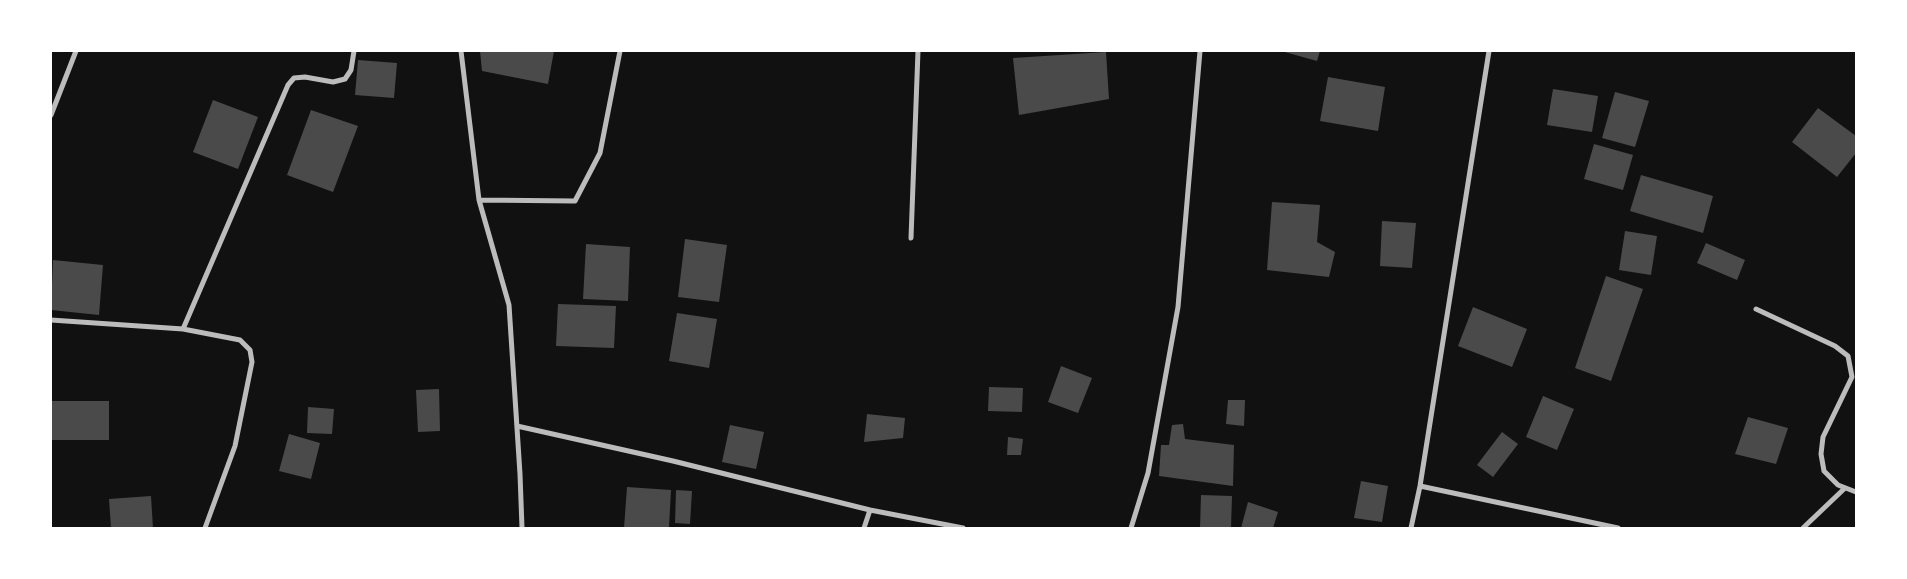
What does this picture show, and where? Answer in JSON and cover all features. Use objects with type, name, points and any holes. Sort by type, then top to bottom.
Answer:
[{"type":"street","points":[[51,115],[76,51]]},
{"type":"street","points":[[183,328],[288,84],[294,78],[305,77],[334,82],[345,79],[351,70],[354,51]]},
{"type":"street","points":[[461,51],[479,200],[509,305],[522,528]]},
{"type":"street","points":[[479,200],[575,201],[600,153],[620,51]]},
{"type":"street","points":[[911,238],[918,51]]},
{"type":"street","points":[[1131,528],[1148,473],[1178,307],[1200,51]]},
{"type":"street","points":[[1411,528],[1420,486],[1490,51]]},
{"type":"street","points":[[1756,310],[1834,346],[1848,356],[1852,377],[1824,437],[1821,454],[1824,471],[1838,485],[1856,492]]},
{"type":"street","points":[[51,320],[183,328],[240,340],[250,350],[252,362],[234,446],[205,528]]},
{"type":"street","points":[[517,426],[673,461],[870,510],[963,528]]},
{"type":"street","points":[[1420,486],[1618,528]]},
{"type":"street","points":[[1803,528],[1845,488]]},
{"type":"street","points":[[864,528],[870,510]]},
{"type":"building","points":[[480,51],[554,51],[548,84],[482,71]]},
{"type":"building","points":[[1281,51],[1320,51],[1317,61]]},
{"type":"building","points":[[1106,52],[1109,99],[1019,115],[1013,58]]},
{"type":"building","points":[[358,60],[397,63],[394,98],[355,95]]},
{"type":"building","points":[[1328,77],[1385,87],[1378,131],[1320,121]]},
{"type":"building","points":[[1553,89],[1598,96],[1592,132],[1547,125]]},
{"type":"building","points":[[1615,92],[1649,101],[1635,147],[1602,138]]},
{"type":"building","points":[[213,100],[258,117],[238,169],[193,152]]},
{"type":"building","points":[[1818,108],[1856,136],[1856,153],[1837,177],[1792,142]]},
{"type":"building","points":[[311,110],[358,126],[333,192],[287,175]]},
{"type":"building","points":[[1594,144],[1633,155],[1623,190],[1584,179]]},
{"type":"building","points":[[1641,175],[1713,196],[1703,233],[1630,211]]},
{"type":"building","points":[[1272,202],[1320,205],[1317,242],[1335,252],[1329,277],[1267,270]]},
{"type":"building","points":[[1382,221],[1416,223],[1412,268],[1380,266]]},
{"type":"building","points":[[1625,231],[1657,236],[1651,275],[1619,270]]},
{"type":"building","points":[[685,239],[727,245],[719,302],[678,297]]},
{"type":"building","points":[[1706,243],[1745,260],[1737,280],[1697,263]]},
{"type":"building","points":[[586,244],[630,247],[628,301],[583,299]]},
{"type":"building","points":[[53,260],[103,265],[99,315],[51,310]]},
{"type":"building","points":[[1606,276],[1643,289],[1611,381],[1575,368]]},
{"type":"building","points":[[558,304],[616,306],[614,348],[556,346]]},
{"type":"building","points":[[1473,307],[1527,329],[1512,367],[1458,346]]},
{"type":"building","points":[[677,313],[717,319],[709,368],[669,361]]},
{"type":"building","points":[[1061,366],[1092,378],[1078,413],[1048,402]]},
{"type":"building","points":[[989,387],[1023,388],[1022,412],[988,411]]},
{"type":"building","points":[[439,389],[440,431],[418,432],[416,390]]},
{"type":"building","points":[[1543,396],[1574,409],[1557,450],[1526,437]]},
{"type":"building","points":[[1228,400],[1245,400],[1244,426],[1226,424]]},
{"type":"building","points":[[51,401],[109,401],[109,440],[51,440]]},
{"type":"building","points":[[308,407],[334,409],[332,434],[307,433]]},
{"type":"building","points":[[867,414],[905,418],[903,438],[864,442]]},
{"type":"building","points":[[1748,417],[1788,428],[1776,464],[1735,454]]},
{"type":"building","points":[[1183,424],[1185,439],[1234,445],[1233,486],[1159,476],[1161,445],[1169,445],[1172,425]]},
{"type":"building","points":[[730,425],[764,432],[756,469],[722,462]]},
{"type":"building","points":[[1502,432],[1518,444],[1493,477],[1477,465]]},
{"type":"building","points":[[289,434],[320,443],[311,479],[279,471]]},
{"type":"building","points":[[1008,437],[1023,439],[1021,455],[1007,455]]},
{"type":"building","points":[[1361,481],[1388,486],[1382,522],[1354,518]]},
{"type":"building","points":[[627,487],[671,490],[669,528],[624,528]]},
{"type":"building","points":[[676,490],[692,491],[690,524],[675,523]]},
{"type":"building","points":[[1201,495],[1232,496],[1231,528],[1200,528]]},
{"type":"building","points":[[151,496],[153,528],[111,528],[109,499]]},
{"type":"building","points":[[1248,502],[1278,512],[1273,528],[1241,528]]}]
